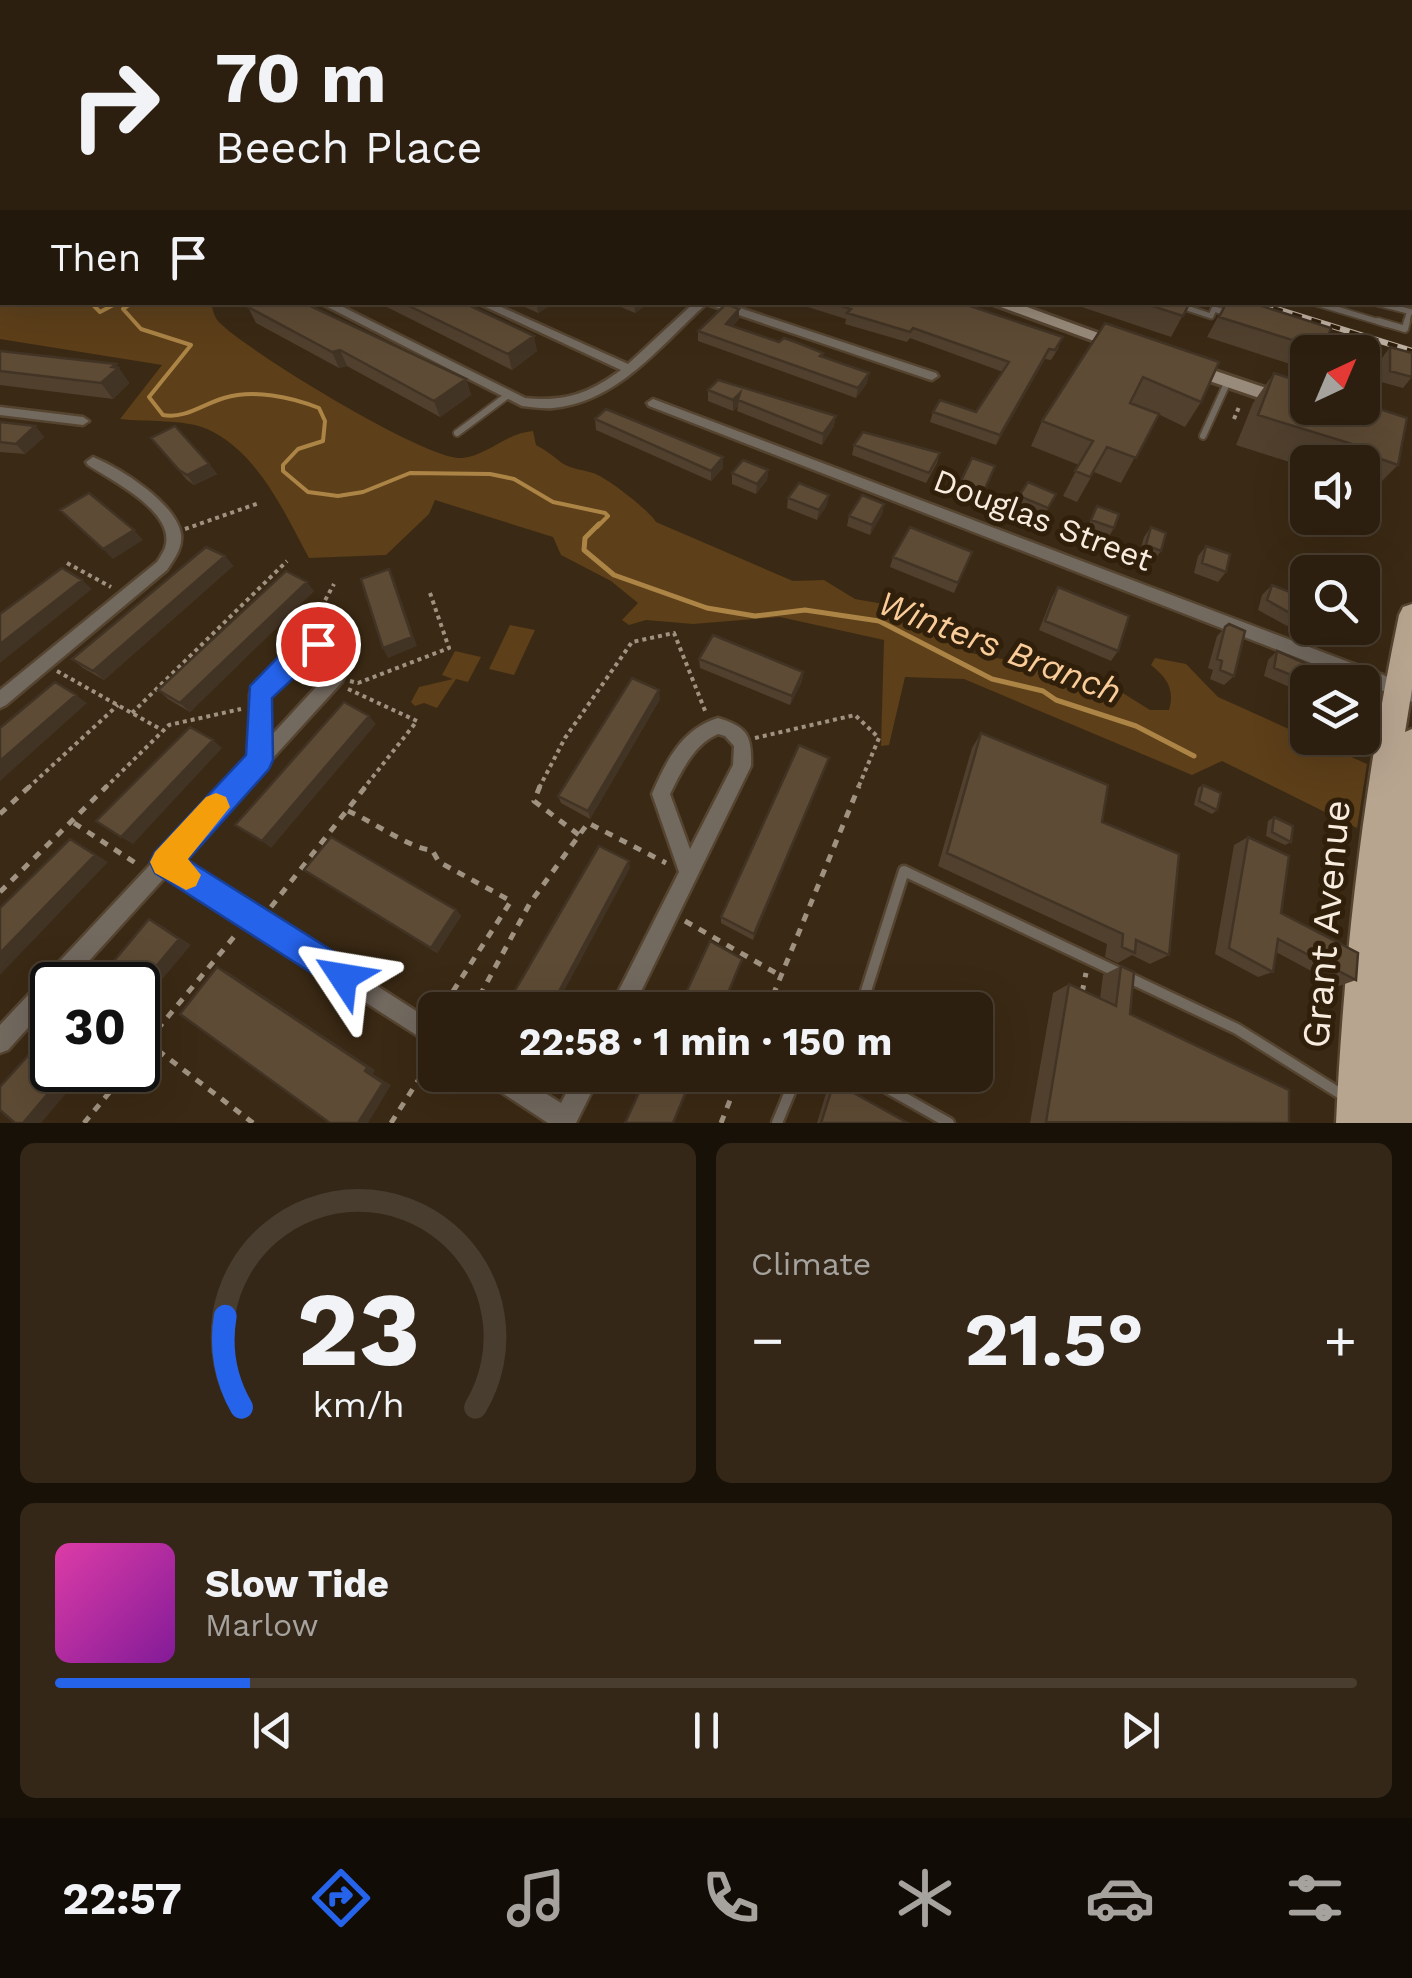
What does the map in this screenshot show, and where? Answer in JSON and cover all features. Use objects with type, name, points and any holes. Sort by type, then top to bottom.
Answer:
[{"type":"main road","name":"Grant Avenue","points":[[1374,1118],[1412,615]]},
{"type":"main road","name":"Grant Avenue","points":[[1398,801],[1412,744]]},
{"type":"street","points":[[329,305],[532,404],[563,402],[601,389],[629,370],[699,305]]},
{"type":"street","points":[[487,305],[629,370]]},
{"type":"street","points":[[719,305],[932,376]]},
{"type":"street","points":[[1005,305],[1290,403]]},
{"type":"street","name":"Douglas Street","points":[[652,403],[1404,691]]},
{"type":"street","points":[[0,411],[83,421]]},
{"type":"street","points":[[0,700],[167,560],[176,532],[160,509],[93,462]]},
{"type":"street","points":[[0,1042],[160,869],[260,760],[334,679],[343,664],[342,652],[333,644],[315,644],[259,694],[256,705],[260,760]]},
{"type":"street","points":[[629,992],[689,874],[742,766],[742,742],[726,728],[711,726],[690,740],[661,794],[689,874]]},
{"type":"street","points":[[160,869],[254,920],[418,1025]]},
{"type":"street","points":[[520,1092],[564,1122],[579,1092]]},
{"type":"lane","points":[[1178,305],[1211,316],[1214,309],[1233,315]]},
{"type":"lane","points":[[1324,305],[1405,330],[1410,312],[1384,305]]},
{"type":"lane","points":[[1204,436],[1228,382]]},
{"type":"lane","points":[[457,433],[508,394]]},
{"type":"lane","points":[[866,992],[904,871],[1238,1029],[1374,1118]]},
{"type":"lane","points":[[777,1123],[789,1092]]},
{"type":"lane","points":[[894,1092],[949,1123]]},
{"type":"path","points":[[1234,418],[1238,406]]},
{"type":"path","points":[[176,532],[259,503]]},
{"type":"path","points":[[132,713],[152,688],[287,561]]},
{"type":"path","points":[[67,563],[127,596]]},
{"type":"path","points":[[315,644],[317,615],[334,584]]},
{"type":"path","points":[[334,679],[358,683],[449,648],[430,593]]},
{"type":"path","points":[[579,835],[555,821],[534,801],[571,722],[586,709],[632,642],[674,634],[711,726]]},
{"type":"path","points":[[44,664],[163,730]]},
{"type":"path","points":[[160,1027],[348,811],[417,721],[334,679]]},
{"type":"path","points":[[0,814],[118,705]]},
{"type":"path","points":[[0,892],[169,724],[256,705]]},
{"type":"path","points":[[742,742],[856,715],[879,738],[774,992]]},
{"type":"path","points":[[348,811],[386,827],[418,850],[432,850],[439,862],[510,901],[453,992]]},
{"type":"path","points":[[73,822],[160,869]]},
{"type":"path","points":[[481,992],[500,951],[590,822],[689,874]]},
{"type":"path","points":[[670,912],[781,976]]},
{"type":"path","points":[[1082,998],[1088,958]]},
{"type":"path","points":[[160,1052],[253,1123]]},
{"type":"path","points":[[391,1123],[418,1081]]},
{"type":"path","points":[[84,1123],[110,1092]]},
{"type":"path","points":[[721,1123],[733,1092]]},
{"type":"shaded area","points":[[0,305],[212,305],[218,321],[265,357],[339,403],[414,442],[462,458],[533,431],[536,445],[566,465],[607,480],[656,522],[793,581],[824,580],[855,599],[895,606],[926,620],[971,653],[1029,664],[1082,687],[1110,685],[1150,710],[1169,710],[1171,703],[1168,684],[1151,665],[1155,658],[1186,664],[1218,697],[1290,729],[1290,755],[1347,755],[1367,764],[1357,828],[1222,761],[1192,775],[964,679],[905,677],[889,745],[881,746],[884,640],[780,617],[693,624],[646,620],[629,625],[622,620],[638,603],[611,581],[561,555],[553,537],[435,500],[429,514],[386,555],[309,558],[268,485],[225,439],[187,424],[120,419],[162,365],[0,339]]},
{"type":"shaded area","points":[[510,625],[535,630],[514,675],[489,669]]},
{"type":"shaded area","points":[[455,651],[481,657],[468,682],[456,679],[437,708],[424,703],[415,706],[411,702],[419,687],[453,679],[442,675]]},
{"type":"building","points":[[308,305],[466,379],[434,401],[340,350],[332,352],[248,307]]},
{"type":"building","points":[[407,305],[468,305],[534,336],[508,354]]},
{"type":"building","points":[[729,305],[739,309],[726,324],[779,342],[784,338],[869,373],[858,388],[698,331]]},
{"type":"building","points":[[838,305],[967,305],[1063,337],[1055,350],[1049,349],[1000,435],[933,412],[940,400],[976,412],[1009,362],[913,328],[910,332],[847,313],[851,309]]},
{"type":"building","points":[[1149,305],[1188,305],[1183,316]]},
{"type":"building","points":[[1225,305],[1258,305],[1331,328],[1329,335],[1290,335],[1290,339],[1219,317]]},
{"type":"building","points":[[1105,323],[1219,362],[1201,402],[1143,377],[1130,403],[1159,414],[1136,458],[1107,447],[1090,477],[1075,471],[1093,441],[1042,421]]},
{"type":"building","points":[[1390,347],[1412,353],[1412,377],[1390,371]]},
{"type":"building","points":[[0,351],[116,364],[112,367],[118,368],[101,383],[0,371]]},
{"type":"building","points":[[1274,373],[1290,378],[1290,425],[1258,415]]},
{"type":"building","points":[[718,380],[836,416],[823,434],[738,400],[740,393],[733,400],[708,390]]},
{"type":"building","points":[[606,409],[723,457],[711,471],[595,419]]},
{"type":"building","points":[[1380,409],[1407,418],[1398,465],[1380,459],[1380,445],[1356,445],[1291,425],[1380,425]]},
{"type":"building","points":[[0,422],[35,426],[16,444],[0,442]]},
{"type":"building","points":[[175,426],[209,464],[187,475],[151,438]]},
{"type":"building","points":[[863,432],[940,453],[929,473],[854,445]]},
{"type":"building","points":[[972,458],[995,466],[984,491],[960,483]]},
{"type":"building","points":[[743,460],[768,470],[757,484],[732,473]]},
{"type":"building","points":[[1028,482],[1056,494],[1048,508],[1019,496]]},
{"type":"building","points":[[799,483],[829,495],[819,510],[788,498]]},
{"type":"building","points":[[89,493],[134,530],[103,549],[60,510]]},
{"type":"building","points":[[862,495],[884,504],[872,525],[849,516]]},
{"type":"building","points":[[1097,506],[1119,514],[1114,528],[1091,520]]},
{"type":"building","points":[[910,527],[972,552],[958,583],[893,557]]},
{"type":"building","points":[[1151,527],[1166,533],[1161,551],[1146,545]]},
{"type":"building","points":[[1206,546],[1230,554],[1226,572],[1202,563]]},
{"type":"building","points":[[206,547],[225,556],[93,671],[72,659]]},
{"type":"building","points":[[62,568],[82,580],[0,644],[0,614]]},
{"type":"building","points":[[389,569],[412,637],[383,648],[361,579]]},
{"type":"building","points":[[286,571],[307,582],[180,703],[158,690]]},
{"type":"building","points":[[1272,585],[1290,592],[1290,613],[1267,600]]},
{"type":"building","points":[[1058,587],[1129,616],[1118,651],[1045,621]]},
{"type":"building","points":[[1229,624],[1245,631],[1234,676],[1220,670],[1222,661],[1217,659]]},
{"type":"building","points":[[713,635],[803,672],[792,696],[699,659]]},
{"type":"building","points":[[1277,651],[1309,665],[1290,665],[1290,675],[1274,668]]},
{"type":"building","points":[[632,678],[659,690],[588,811],[558,796]]},
{"type":"building","points":[[55,682],[76,695],[0,761],[0,728]]},
{"type":"building","points":[[344,702],[369,716],[262,841],[235,825]]},
{"type":"building","points":[[190,727],[213,740],[121,837],[96,821]]},
{"type":"building","points":[[981,733],[1108,785],[1102,822],[1179,854],[1169,955],[1136,940],[1135,953],[1122,947],[1123,934],[947,853]]},
{"type":"building","points":[[799,745],[829,758],[754,934],[721,917]]},
{"type":"building","points":[[1203,785],[1221,793],[1217,810],[1199,801]]},
{"type":"building","points":[[1274,817],[1293,826],[1291,842],[1272,832]]},
{"type":"building","points":[[331,837],[456,910],[431,948],[304,870]]},
{"type":"building","points":[[1248,837],[1289,856],[1281,913],[1358,953],[1356,980],[1278,939],[1273,972],[1229,948]]},
{"type":"building","points":[[70,839],[95,855],[0,953],[0,908]]},
{"type":"building","points":[[599,846],[629,861],[559,992],[514,992]]},
{"type":"building","points":[[149,919],[179,939],[160,962],[114,961]]},
{"type":"building","points":[[710,941],[742,959],[728,992],[686,992]]},
{"type":"building","points":[[1121,966],[1134,972],[1130,1014],[1289,1090],[1289,1123],[1046,1122],[1069,984],[1116,1006]]},
{"type":"building","points":[[217,967],[367,1067],[365,1071],[383,1083],[358,1123],[330,1123],[180,1014]]},
{"type":"building","points":[[30,1053],[30,1092],[49,1092],[23,1123],[15,1123],[0,1110],[0,1087]]},
{"type":"building","points":[[639,1092],[686,1092],[673,1123],[625,1123]]},
{"type":"building","points":[[831,1092],[852,1092],[908,1123],[821,1123]]},
{"type":"waterway","name":"Winters Branch","points":[[93,305],[100,312],[113,305]]},
{"type":"waterway","name":"Winters Branch","points":[[129,305],[123,309],[141,329],[191,345],[149,397],[163,415],[179,415],[224,398],[248,394],[285,398],[319,408],[325,421],[323,441],[298,449],[283,465],[283,471],[308,492],[338,496],[363,492],[410,473],[490,474],[514,479],[553,502],[605,513],[608,516],[597,527]]},
{"type":"waterway","name":"Winters Branch","points":[[599,524],[585,538],[584,550],[614,575],[707,608],[755,616],[805,610],[879,621],[992,679],[1043,691],[1056,700],[1136,726],[1194,756]]},
{"type":"railway","points":[[1264,305],[1412,351]]},
{"type":"slow traffic","points":[[186,875],[165,862],[216,807]]},
{"type":"route","points":[[318,644],[294,656],[259,694],[256,705],[260,760],[165,862],[343,977]]}]
